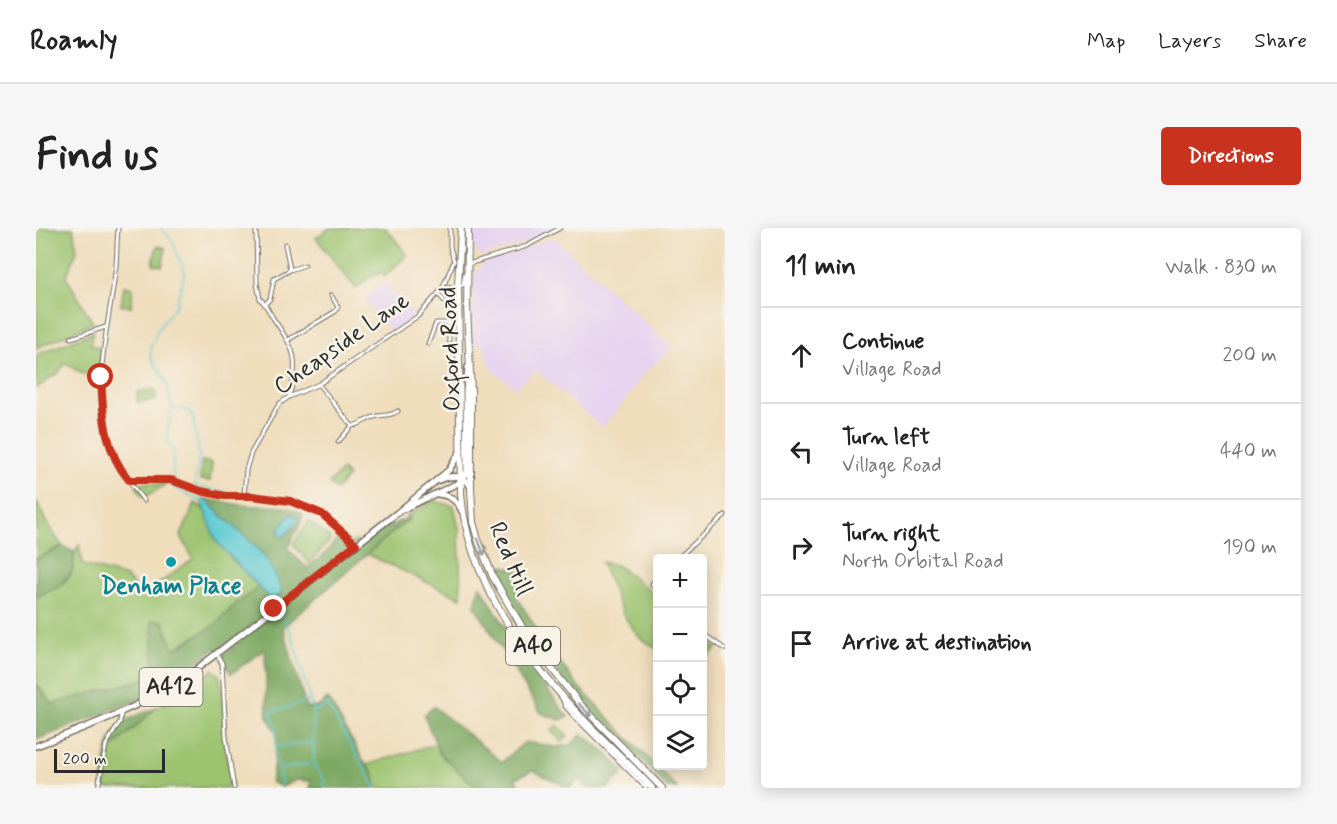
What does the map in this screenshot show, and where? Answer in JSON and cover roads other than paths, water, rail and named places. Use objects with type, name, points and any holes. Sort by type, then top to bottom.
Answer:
[{"type":"highway","name":"Oxford Road","points":[[460,228],[461,450]]},
{"type":"highway","name":"Oxford Road","points":[[468,228],[466,265],[471,468]]},
{"type":"highway","name":"A40","points":[[461,450],[462,478]]},
{"type":"highway","name":"Red Hill","points":[[471,468],[473,522],[478,540],[493,577],[530,642],[580,704],[662,788]]},
{"type":"highway","name":"Red Hill","points":[[462,478],[463,513],[474,555],[493,596],[520,641],[562,696],[652,788]]},
{"type":"main road","points":[[462,478],[466,473],[466,392],[469,353]]},
{"type":"main road","points":[[397,513],[449,470],[461,450]]},
{"type":"main road","points":[[431,485],[452,476],[466,480],[471,489]]},
{"type":"main road","name":"A412","points":[[36,746],[121,713],[167,690],[217,654],[397,513],[458,483],[462,478]]},
{"type":"main road","points":[[435,495],[449,496],[455,500],[463,513]]},
{"type":"street","points":[[118,228],[116,264],[101,377],[104,420],[110,446],[144,501]]},
{"type":"street","points":[[256,228],[257,283],[260,298],[266,303],[288,340],[294,355],[296,372],[289,397]]},
{"type":"street","points":[[442,289],[454,261],[450,247],[450,228]]},
{"type":"street","points":[[442,289],[463,285],[466,265],[527,246],[560,228]]},
{"type":"street","points":[[285,244],[290,270]]},
{"type":"street","points":[[266,303],[270,300],[273,279],[305,265]]},
{"type":"street","name":"Cheapside Lane","points":[[244,496],[246,470],[251,453],[277,407],[289,397],[319,384],[418,316],[442,289]]},
{"type":"street","points":[[438,293],[449,306],[449,341]]},
{"type":"street","points":[[288,340],[336,311],[338,307],[331,295]]},
{"type":"street","points":[[428,344],[436,323],[449,323]]},
{"type":"street","points":[[71,338],[106,327]]},
{"type":"street","points":[[319,384],[352,426]]},
{"type":"street","points":[[338,442],[352,426],[360,425],[377,416],[393,415],[398,411]]},
{"type":"street","points":[[129,480],[173,481],[201,491],[225,496],[268,497],[290,501],[311,508],[339,527],[356,544]]},
{"type":"street","points":[[431,485],[435,495]]},
{"type":"street","points":[[417,495],[423,500]]},
{"type":"street","points":[[681,554],[725,515]]},
{"type":"street","points":[[707,636],[725,649]]},
{"type":"street","points":[[217,654],[222,663],[226,737],[234,788]]},
{"type":"street","name":"Red Hill","points":[[562,696],[565,706],[573,715],[646,788]]},
{"type":"street","points":[[98,788],[106,745],[120,722],[121,713]]},
{"type":"water","points":[[205,499],[260,551],[269,563],[282,593],[271,600],[216,541],[201,501]]},
{"type":"water","points":[[291,514],[300,518],[284,537],[279,533],[280,528]]},
{"type":"waterway","points":[[161,228],[172,241],[185,272],[176,305],[159,328],[151,346],[151,357],[167,383],[172,409],[167,433],[173,452],[173,487],[203,502]]},
{"type":"waterway","points":[[173,409],[185,410],[193,417],[199,455],[195,486],[234,494]]},
{"type":"waterway","points":[[279,606],[293,639],[313,710],[314,765],[324,779],[325,788]]},
{"type":"waterway","points":[[282,788],[276,758],[276,728],[270,712],[309,701]]},
{"type":"waterway","points":[[314,710],[321,709],[327,704],[376,788]]},
{"type":"waterway","points":[[277,747],[313,742]]},
{"type":"waterway","points":[[281,769],[309,764]]},
{"type":"place","name":"Denham Place","points":[[171,562]]}]
